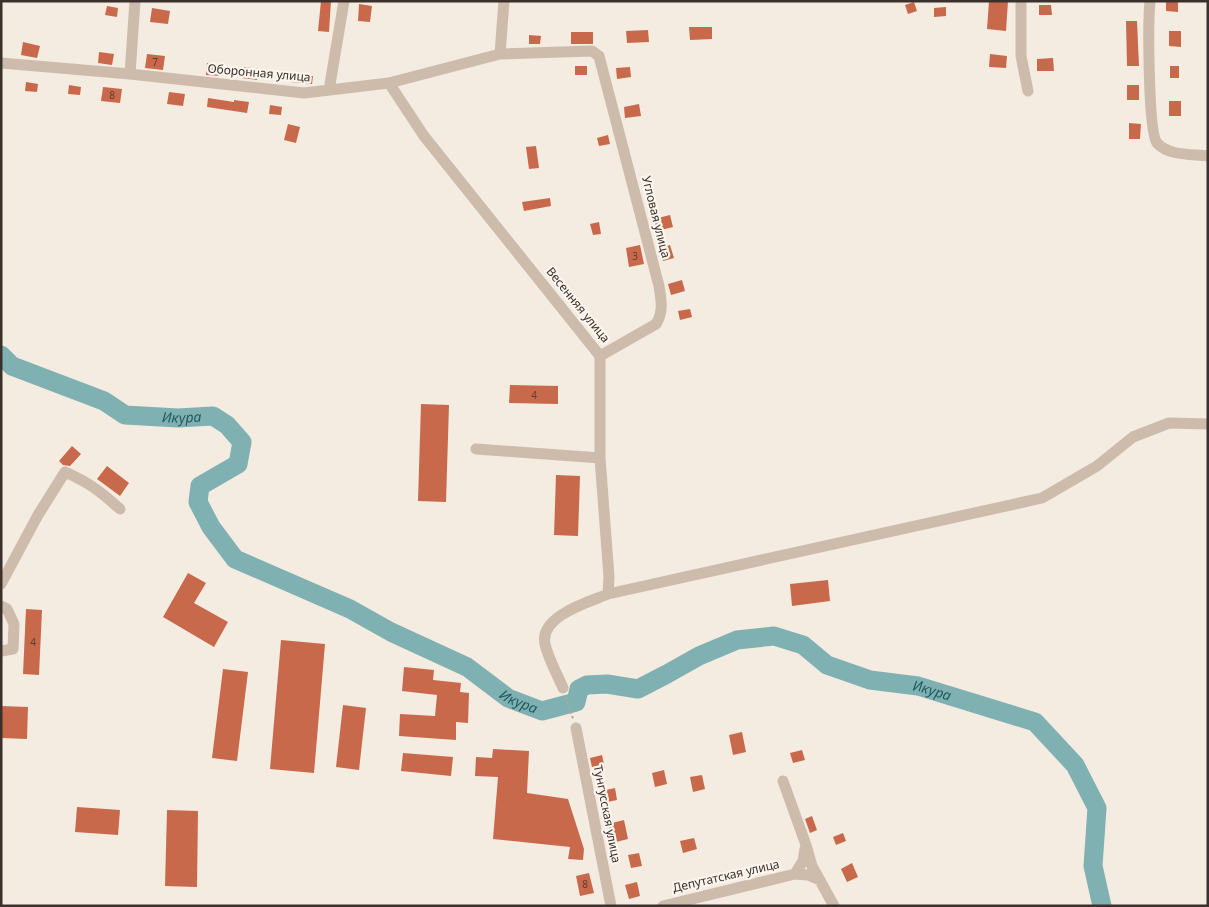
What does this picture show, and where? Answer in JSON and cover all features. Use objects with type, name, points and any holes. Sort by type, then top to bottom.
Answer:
[{"type":"street","points":[[130,74],[135,1]]},
{"type":"street","points":[[329,90],[344,1]]},
{"type":"street","points":[[500,54],[504,1]]},
{"type":"street","points":[[1021,1],[1021,56],[1028,91]]},
{"type":"street","points":[[1150,1],[1148,25],[1149,55],[1152,123],[1155,141],[1163,148],[1176,153],[1208,156]]},
{"type":"street","name":"Оборонная улица","points":[[1,63],[304,92],[389,83],[500,54],[592,51],[600,56]]},
{"type":"street","name":"Угловая улица","points":[[600,56],[657,276],[662,306],[661,316],[656,324],[600,356]]},
{"type":"street","name":"Весенняя улица","points":[[389,83],[424,136],[600,356],[600,458],[609,576],[608,594]]},
{"type":"street","points":[[562,688],[544,642],[546,628],[559,616],[608,594],[1042,498],[1098,466],[1133,437],[1169,423],[1208,424]]},
{"type":"street","points":[[476,449],[600,458]]},
{"type":"street","points":[[1,584],[38,515],[65,472],[96,488],[120,509]]},
{"type":"street","points":[[1,606],[7,609],[14,624],[13,649],[1,652]]},
{"type":"street","name":"Тунгусская улица","points":[[576,728],[611,906]]},
{"type":"street","points":[[783,781],[812,866],[834,906]]},
{"type":"street","points":[[806,845],[803,861],[795,874],[808,875],[820,880]]},
{"type":"street","name":"Депутатская улица","points":[[662,906],[795,874]]},
{"type":"path","points":[[562,688],[576,728]]},
{"type":"building","points":[[321,1],[331,1],[329,32],[318,31]]},
{"type":"building","points":[[989,1],[1008,1],[1006,31],[987,29]]},
{"type":"building","points":[[1166,1],[1178,1],[1178,12],[1166,11]]},
{"type":"building","points":[[914,2],[917,11],[908,14],[905,5]]},
{"type":"building","points":[[359,4],[372,6],[370,22],[358,21]]},
{"type":"building","points":[[1039,5],[1051,5],[1052,15],[1039,15]]},
{"type":"building","points":[[107,6],[118,8],[117,17],[105,15]]},
{"type":"building","points":[[946,7],[946,16],[934,17],[934,8]]},
{"type":"building","points":[[152,8],[170,11],[168,24],[150,22]]},
{"type":"building","points":[[1126,21],[1137,21],[1139,66],[1127,66]]},
{"type":"building","points":[[689,27],[712,27],[712,39],[690,40]]},
{"type":"building","points":[[648,30],[649,42],[627,43],[626,31]]},
{"type":"building","points":[[1169,31],[1181,31],[1181,47],[1169,46]]},
{"type":"building","points":[[571,32],[593,32],[593,44],[571,44]]},
{"type":"building","points":[[529,35],[541,36],[540,44],[529,44]]},
{"type":"building","points":[[23,42],[40,46],[37,58],[21,55]]},
{"type":"building","points":[[99,52],[114,54],[112,65],[98,63]]},
{"type":"building","points":[[147,54],[165,56],[163,70],[145,68]]},
{"type":"building","points":[[990,54],[1007,56],[1006,68],[989,67]]},
{"type":"building","points":[[1053,58],[1054,71],[1037,71],[1037,59]]},
{"type":"building","points":[[207,63],[223,65],[221,76],[206,75]]},
{"type":"building","points":[[575,66],[587,66],[587,75],[575,75]]},
{"type":"building","points":[[1170,66],[1179,66],[1179,78],[1170,78]]},
{"type":"building","points":[[244,67],[259,69],[257,80],[242,78]]},
{"type":"building","points":[[630,67],[631,77],[617,79],[616,68]]},
{"type":"building","points":[[292,74],[313,76],[312,84],[291,82]]},
{"type":"building","points":[[26,82],[38,84],[37,92],[25,91]]},
{"type":"building","points":[[69,85],[81,87],[80,95],[68,94]]},
{"type":"building","points":[[1127,85],[1139,85],[1139,100],[1127,100]]},
{"type":"building","points":[[103,87],[122,89],[120,103],[101,101]]},
{"type":"building","points":[[169,92],[185,94],[183,106],[167,104]]},
{"type":"building","points":[[208,98],[249,102],[247,113],[207,107]]},
{"type":"building","points":[[1169,101],[1181,101],[1181,116],[1169,116]]},
{"type":"building","points":[[639,104],[641,116],[625,118],[624,107]]},
{"type":"building","points":[[270,105],[282,107],[281,115],[269,114]]},
{"type":"building","points":[[1129,123],[1141,124],[1140,139],[1129,139]]},
{"type":"building","points":[[288,124],[300,127],[296,143],[284,140]]},
{"type":"building","points":[[608,135],[610,144],[599,146],[597,138]]},
{"type":"building","points":[[536,146],[539,168],[529,169],[526,147]]},
{"type":"building","points":[[550,198],[551,206],[524,211],[522,202]]},
{"type":"building","points":[[670,215],[673,227],[657,231],[654,219]]},
{"type":"building","points":[[599,222],[601,234],[593,235],[590,224]]},
{"type":"building","points":[[640,245],[644,264],[629,267],[626,248]]},
{"type":"building","points":[[670,245],[674,258],[663,261],[660,248]]},
{"type":"building","points":[[682,280],[685,291],[671,295],[668,284]]},
{"type":"building","points":[[690,309],[692,317],[680,320],[678,311]]},
{"type":"building","points":[[510,385],[558,386],[558,404],[509,403]]},
{"type":"building","points":[[421,404],[449,405],[446,502],[418,501]]},
{"type":"building","points":[[72,446],[81,454],[70,466],[63,465],[59,461]]},
{"type":"building","points":[[107,466],[129,483],[120,496],[97,479]]},
{"type":"building","points":[[556,475],[580,476],[578,536],[554,535]]},
{"type":"building","points":[[188,573],[206,583],[194,603],[228,622],[214,647],[163,617]]},
{"type":"building","points":[[828,580],[830,601],[792,606],[790,584]]},
{"type":"building","points":[[26,609],[42,610],[39,675],[23,674]]},
{"type":"building","points":[[281,640],[325,644],[314,773],[270,769]]},
{"type":"building","points":[[404,667],[434,670],[433,680],[461,683],[460,692],[469,693],[468,723],[456,722],[456,740],[399,736],[400,714],[435,716],[437,695],[402,691]]},
{"type":"building","points":[[223,669],[248,672],[237,761],[212,758]]},
{"type":"building","points":[[343,705],[366,708],[359,770],[336,767]]},
{"type":"building","points":[[1,706],[28,707],[27,739],[1,738]]},
{"type":"building","points":[[742,732],[746,752],[733,755],[729,735]]},
{"type":"building","points":[[493,749],[529,751],[527,793],[568,799],[584,849],[583,860],[568,859],[570,847],[493,839],[498,777],[475,776],[476,757],[492,758]]},
{"type":"building","points":[[802,750],[805,760],[793,763],[790,753]]},
{"type":"building","points":[[403,753],[453,757],[451,776],[401,771]]},
{"type":"building","points":[[602,755],[605,769],[593,772],[590,758]]},
{"type":"building","points":[[664,770],[667,784],[655,787],[652,773]]},
{"type":"building","points":[[702,775],[705,789],[693,792],[690,777]]},
{"type":"building","points":[[615,788],[617,800],[603,803],[601,791]]},
{"type":"building","points":[[77,807],[120,810],[118,835],[75,832]]},
{"type":"building","points":[[167,810],[198,811],[197,887],[165,886]]},
{"type":"building","points":[[812,816],[817,830],[810,833],[805,819]]},
{"type":"building","points":[[624,820],[628,839],[612,843],[608,824]]},
{"type":"building","points":[[843,833],[846,841],[836,845],[833,837]]},
{"type":"building","points":[[694,838],[697,849],[683,853],[680,841]]},
{"type":"building","points":[[639,853],[642,866],[631,868],[628,855]]},
{"type":"building","points":[[852,863],[858,877],[847,882],[841,869]]},
{"type":"building","points":[[589,873],[594,893],[580,896],[576,876]]},
{"type":"building","points":[[637,882],[640,896],[629,899],[625,885]]},
{"type":"waterway","name":"Икура","points":[[1,355],[12,366],[104,401],[125,415],[178,418],[213,416],[227,425],[242,442],[238,464],[200,486],[198,502],[211,527],[235,559],[350,609],[391,632],[467,667],[508,698],[542,711],[576,702],[579,689],[587,685],[607,684],[638,689],[699,656],[737,640],[774,636],[803,645],[827,665],[870,680],[918,686],[1035,722],[1075,765],[1097,808],[1093,866],[1102,906]]}]
